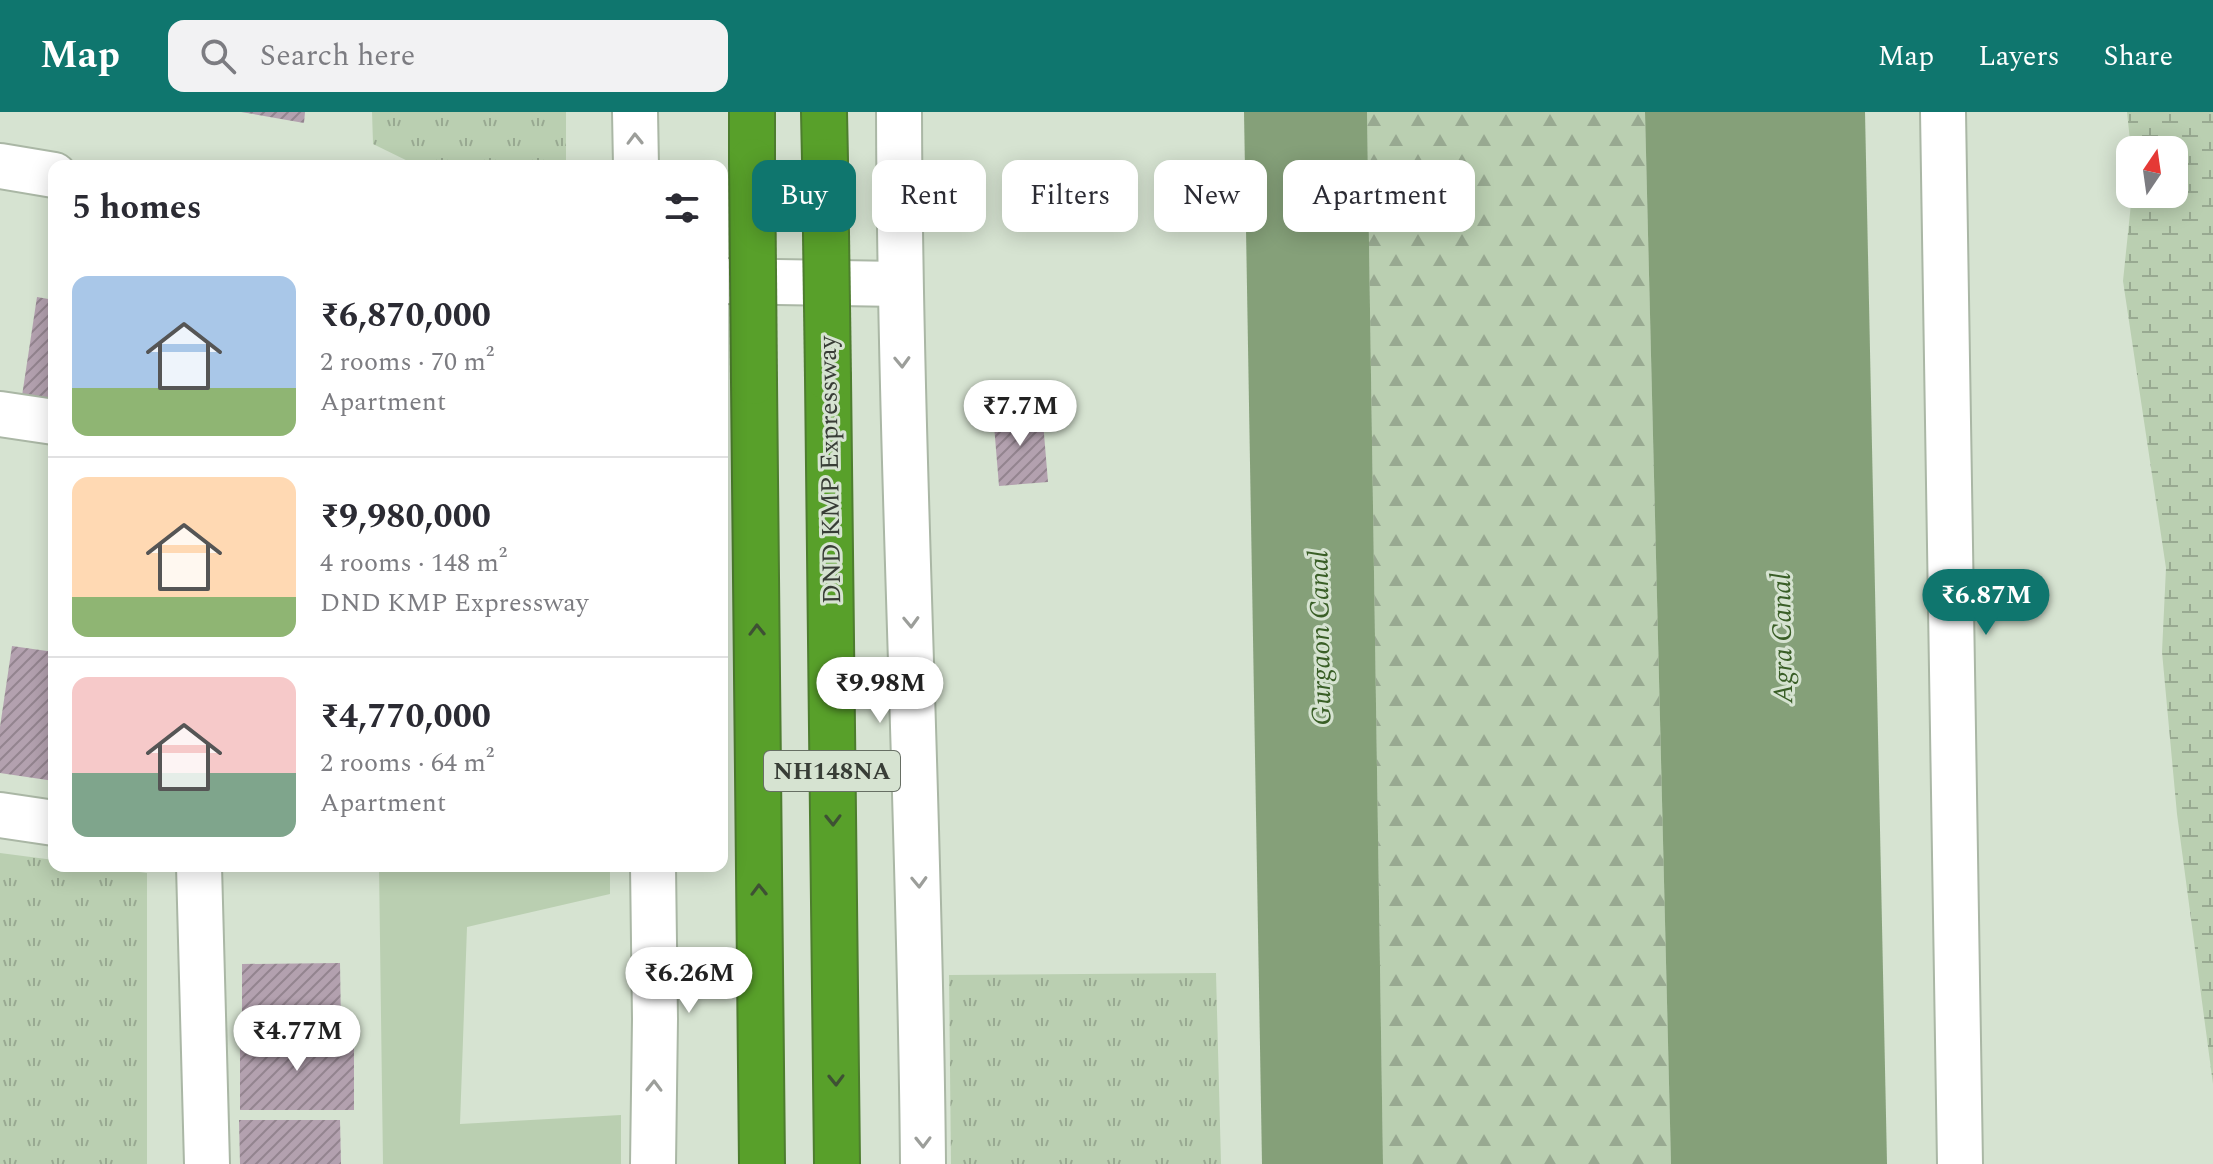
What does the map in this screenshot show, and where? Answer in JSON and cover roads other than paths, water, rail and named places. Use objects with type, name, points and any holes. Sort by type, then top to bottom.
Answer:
[{"type":"highway","name":"NH148NA","points":[[752,112],[762,1164]]},
{"type":"highway","name":"DND KMP Expressway","points":[[824,112],[837,1164]]},
{"type":"street","points":[[635,112],[636,160]]},
{"type":"street","points":[[899,112],[900,284],[920,920],[923,1164]]},
{"type":"street","points":[[1943,112],[1960,1164]]},
{"type":"street","points":[[0,166],[48,174]]},
{"type":"street","points":[[728,281],[900,284]]},
{"type":"street","points":[[0,414],[48,421]]},
{"type":"street","points":[[0,815],[48,822]]},
{"type":"street","points":[[199,872],[207,1164]]},
{"type":"street","points":[[653,872],[653,1164]]},
{"type":"water","name":"Gurgaon Canal","points":[[1244,112],[1367,112],[1368,160],[1283,160],[1283,232],[1369,232],[1383,1164],[1262,1164],[1246,232],[1267,232],[1267,160],[1245,160]]},
{"type":"water","name":"Agra Canal","points":[[1645,112],[1865,112],[1887,1164],[1671,1164]]}]
